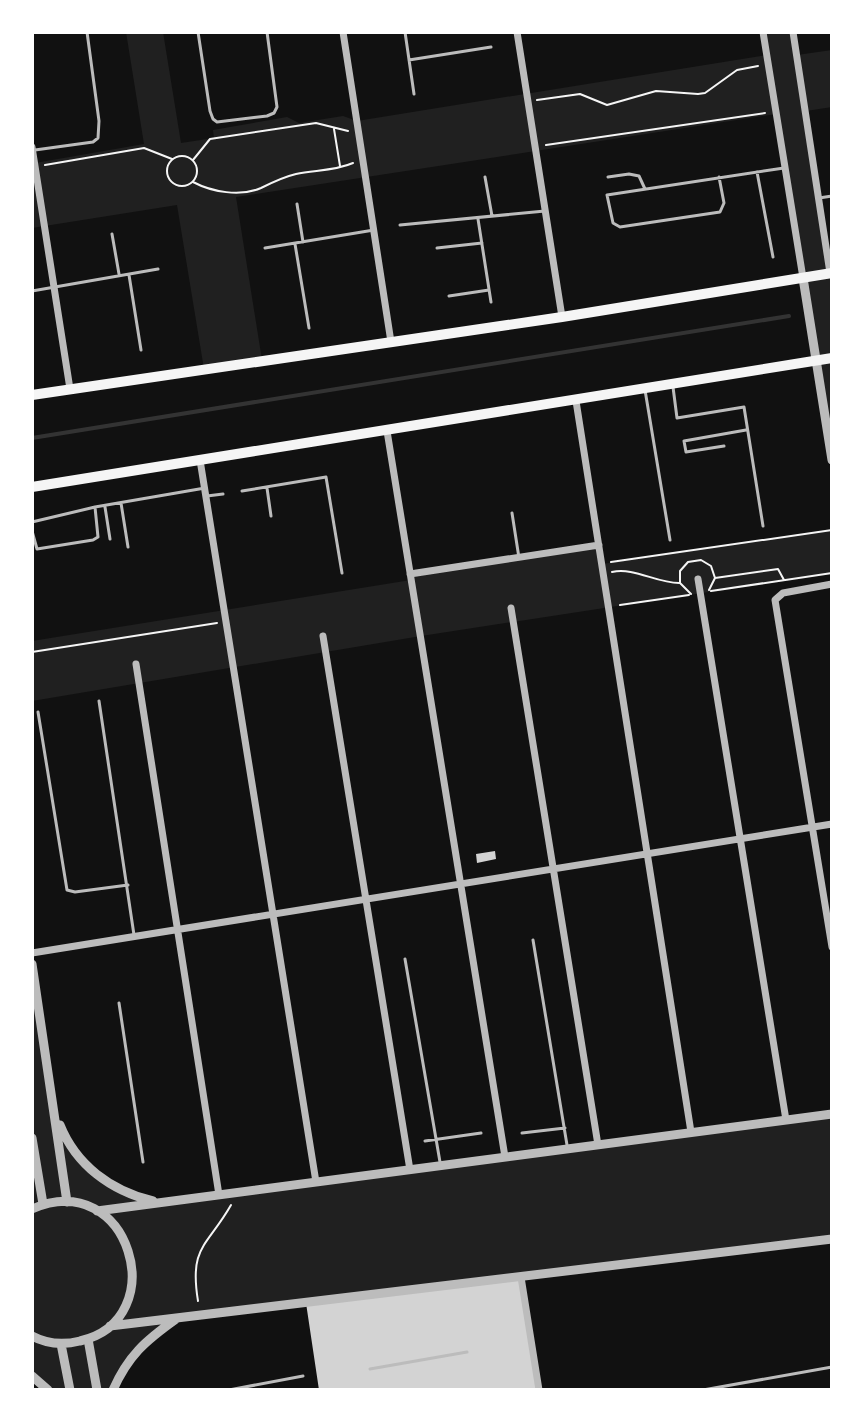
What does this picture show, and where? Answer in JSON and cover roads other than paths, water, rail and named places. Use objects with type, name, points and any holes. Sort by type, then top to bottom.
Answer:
[{"type":"main road","points":[[32,395],[562,317],[803,278],[831,277]]},
{"type":"main road","points":[[32,487],[832,358]]},
{"type":"street","points":[[343,32],[391,342]]},
{"type":"street","points":[[517,32],[562,317]]},
{"type":"street","points":[[763,32],[832,460]]},
{"type":"street","points":[[793,32],[831,277]]},
{"type":"street","points":[[32,149],[70,389]]},
{"type":"street","points":[[576,401],[691,1132]]},
{"type":"street","points":[[387,431],[505,1157]]},
{"type":"street","points":[[200,460],[316,1182]]},
{"type":"street","points":[[410,574],[599,545]]},
{"type":"street","points":[[698,579],[786,1120]]},
{"type":"street","points":[[832,584],[777,596],[775,600],[832,947]]},
{"type":"street","points":[[511,608],[598,1145]]},
{"type":"street","points":[[323,636],[410,1170]]},
{"type":"street","points":[[136,664],[219,1195]]},
{"type":"street","points":[[32,953],[832,824]]},
{"type":"street","points":[[32,964],[67,1202]]},
{"type":"street","points":[[32,1209],[43,1204],[67,1202],[97,1211],[832,1114]]},
{"type":"street","points":[[56,1115],[80,1159],[105,1181],[136,1196],[168,1202]]},
{"type":"street","points":[[32,1138],[43,1204]]},
{"type":"street","points":[[97,1211],[122,1234],[133,1265],[133,1282],[128,1298],[110,1326]]},
{"type":"street","points":[[34,1338],[61,1344],[88,1339],[110,1326],[832,1239]]},
{"type":"street","points":[[521,1277],[539,1390]]},
{"type":"street","points":[[113,1390],[131,1357],[145,1341],[177,1319]]},
{"type":"street","points":[[88,1339],[97,1390]]},
{"type":"street","points":[[61,1344],[70,1390]]},
{"type":"street","points":[[32,1376],[48,1390]]},
{"type":"lane","points":[[32,149],[93,142],[98,138],[99,121],[87,32]]},
{"type":"lane","points":[[198,32],[213,119],[217,122],[274,113],[277,98],[267,32]]},
{"type":"lane","points":[[405,32],[414,94]]},
{"type":"lane","points":[[409,60],[491,47]]},
{"type":"lane","points":[[719,177],[724,203],[720,212],[620,227],[613,223],[607,195],[719,177],[757,172],[785,167]]},
{"type":"lane","points":[[757,172],[773,257]]},
{"type":"lane","points":[[608,177],[639,176],[645,189]]},
{"type":"lane","points":[[485,177],[492,216]]},
{"type":"lane","points":[[819,198],[832,196]]},
{"type":"lane","points":[[297,204],[303,242]]},
{"type":"lane","points":[[400,225],[545,211]]},
{"type":"lane","points":[[477,218],[491,302]]},
{"type":"lane","points":[[265,248],[374,230]]},
{"type":"lane","points":[[112,234],[119,276]]},
{"type":"lane","points":[[295,243],[309,328]]},
{"type":"lane","points":[[437,248],[482,243]]},
{"type":"lane","points":[[32,291],[158,269]]},
{"type":"lane","points":[[129,274],[141,350]]},
{"type":"lane","points":[[449,296],[489,290]]},
{"type":"lane","points":[[672,385],[677,418],[744,407],[763,526]]},
{"type":"lane","points":[[644,390],[670,540]]},
{"type":"lane","points":[[724,446],[686,452],[684,441],[748,430]]},
{"type":"lane","points":[[242,491],[326,477],[342,573]]},
{"type":"lane","points":[[266,487],[271,516]]},
{"type":"lane","points":[[32,522],[121,503],[205,492],[223,494]]},
{"type":"lane","points":[[121,503],[128,547]]},
{"type":"lane","points":[[104,506],[110,539]]},
{"type":"lane","points":[[32,531],[37,549],[93,540],[98,537],[99,531],[95,507]]},
{"type":"lane","points":[[512,513],[519,558]]},
{"type":"lane","points":[[99,701],[135,936]]},
{"type":"lane","points":[[38,712],[67,890],[75,892],[128,885]]},
{"type":"lane","points":[[533,940],[568,1149]]},
{"type":"lane","points":[[405,959],[440,1166]]},
{"type":"lane","points":[[119,1003],[143,1162]]},
{"type":"lane","points":[[522,1133],[565,1128]]},
{"type":"lane","points":[[425,1141],[481,1133]]},
{"type":"lane","points":[[370,1369],[467,1352]]},
{"type":"lane","points":[[703,1390],[832,1367]]},
{"type":"lane","points":[[229,1390],[303,1376]]},
{"type":"waterway","points":[[32,438],[789,316]]}]
